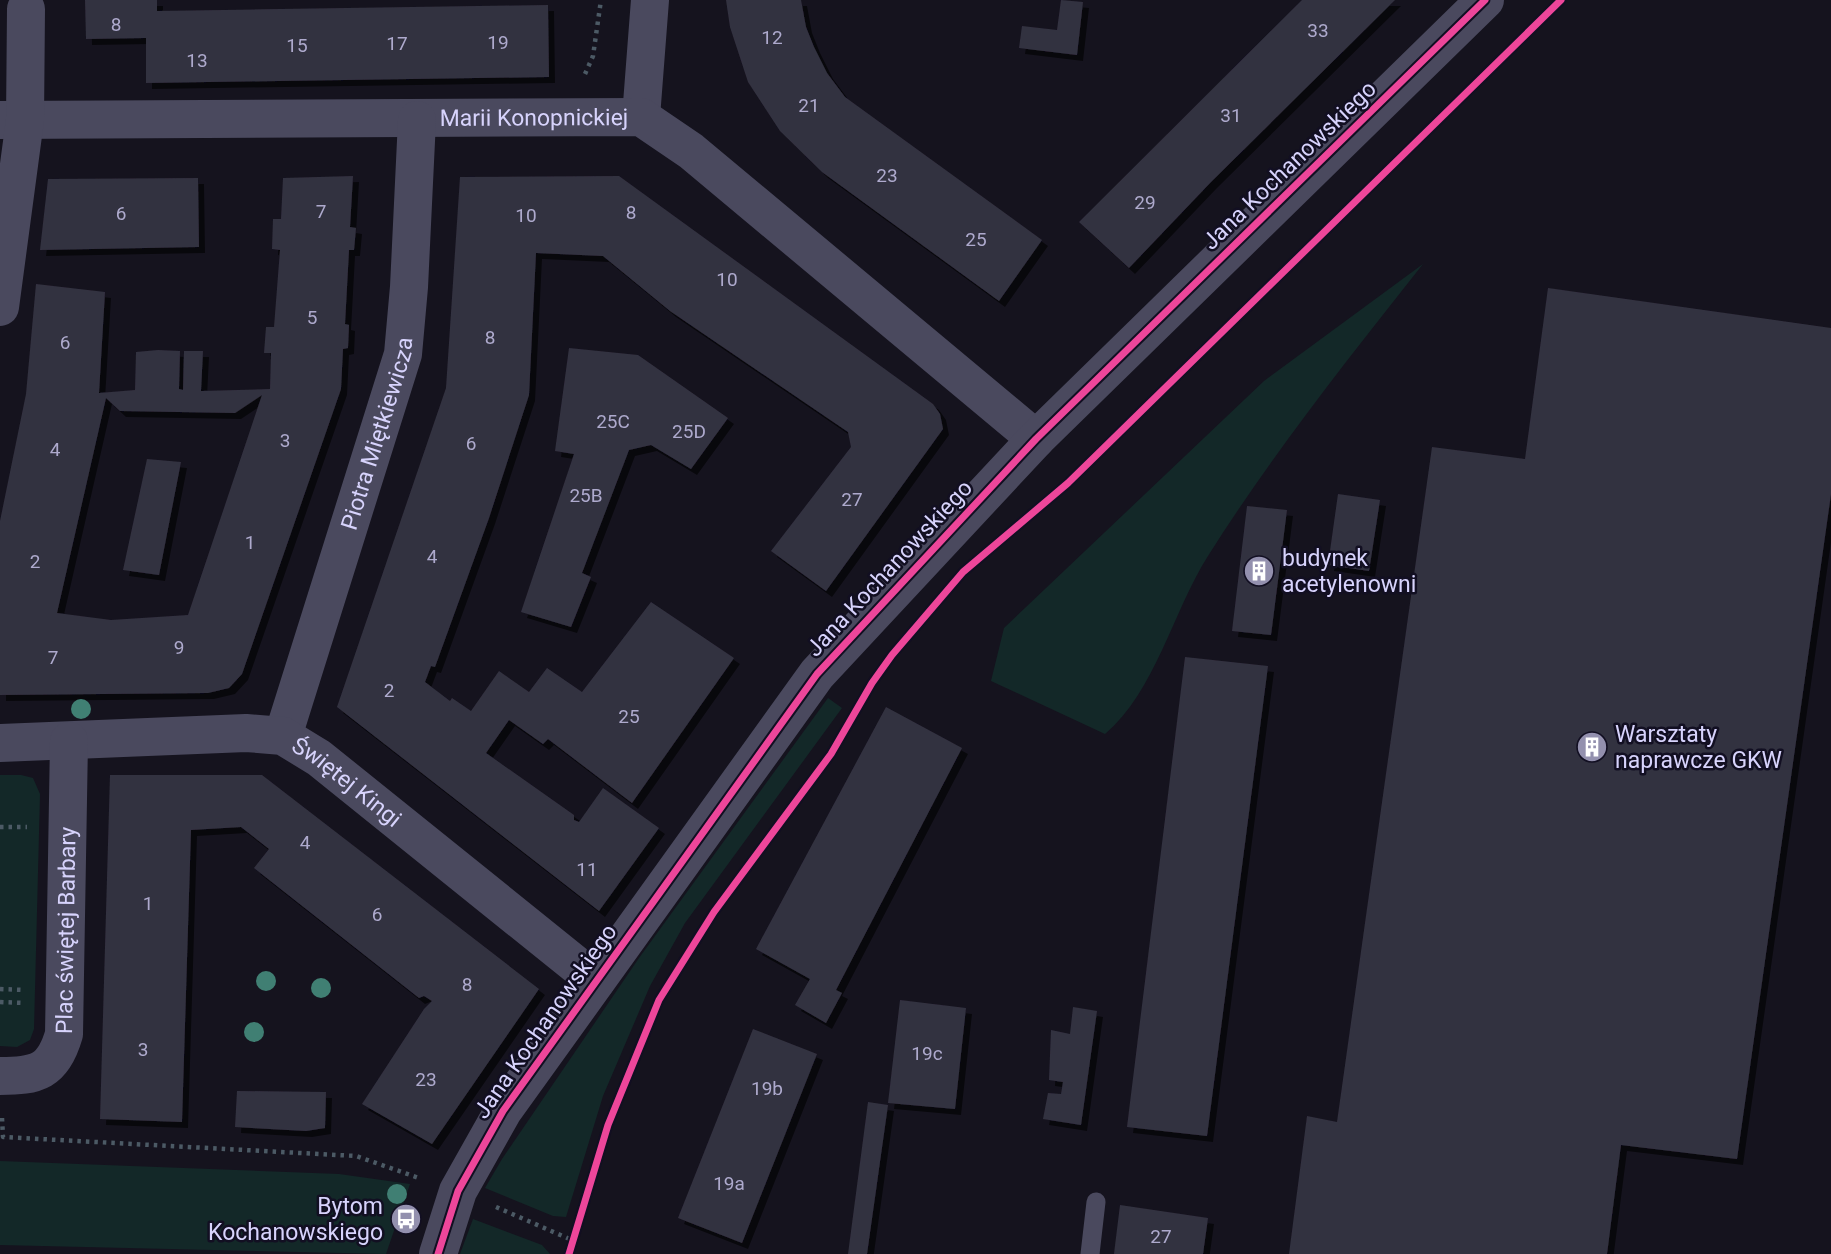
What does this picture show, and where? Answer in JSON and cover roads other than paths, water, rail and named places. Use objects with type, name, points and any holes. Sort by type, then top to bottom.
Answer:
[{"type":"street","points":[[641,117],[650,0]]},
{"type":"street","name":"Jana Kochanowskiego","points":[[438,1254],[458,1191],[503,1111],[817,674],[1035,439],[1485,0]]},
{"type":"street","points":[[0,307],[12,120],[26,9]]},
{"type":"street","name":"Marii Konopnickiej","points":[[12,120],[641,117],[691,150],[1035,439]]},
{"type":"street","name":"Piotra Miętkiewicza","points":[[283,736],[403,354],[417,120]]},
{"type":"street","name":"Świętej Kingi","points":[[0,743],[246,733],[283,736],[320,758],[596,981]]},
{"type":"street","name":"Plac świętej Barbary","points":[[1,1076],[24,1076],[47,1068],[58,1054],[64,1034],[69,741]]},
{"type":"lane","points":[[1090,1254],[1096,1202]]},
{"type":"place","name":"budynek acetylenowni","points":[[1259,571]]},
{"type":"place","name":"Warsztaty naprawcze GKW","points":[[1592,747]]},
{"type":"place","name":"Bytom Kochanowskiego","points":[[406,1219]]}]
